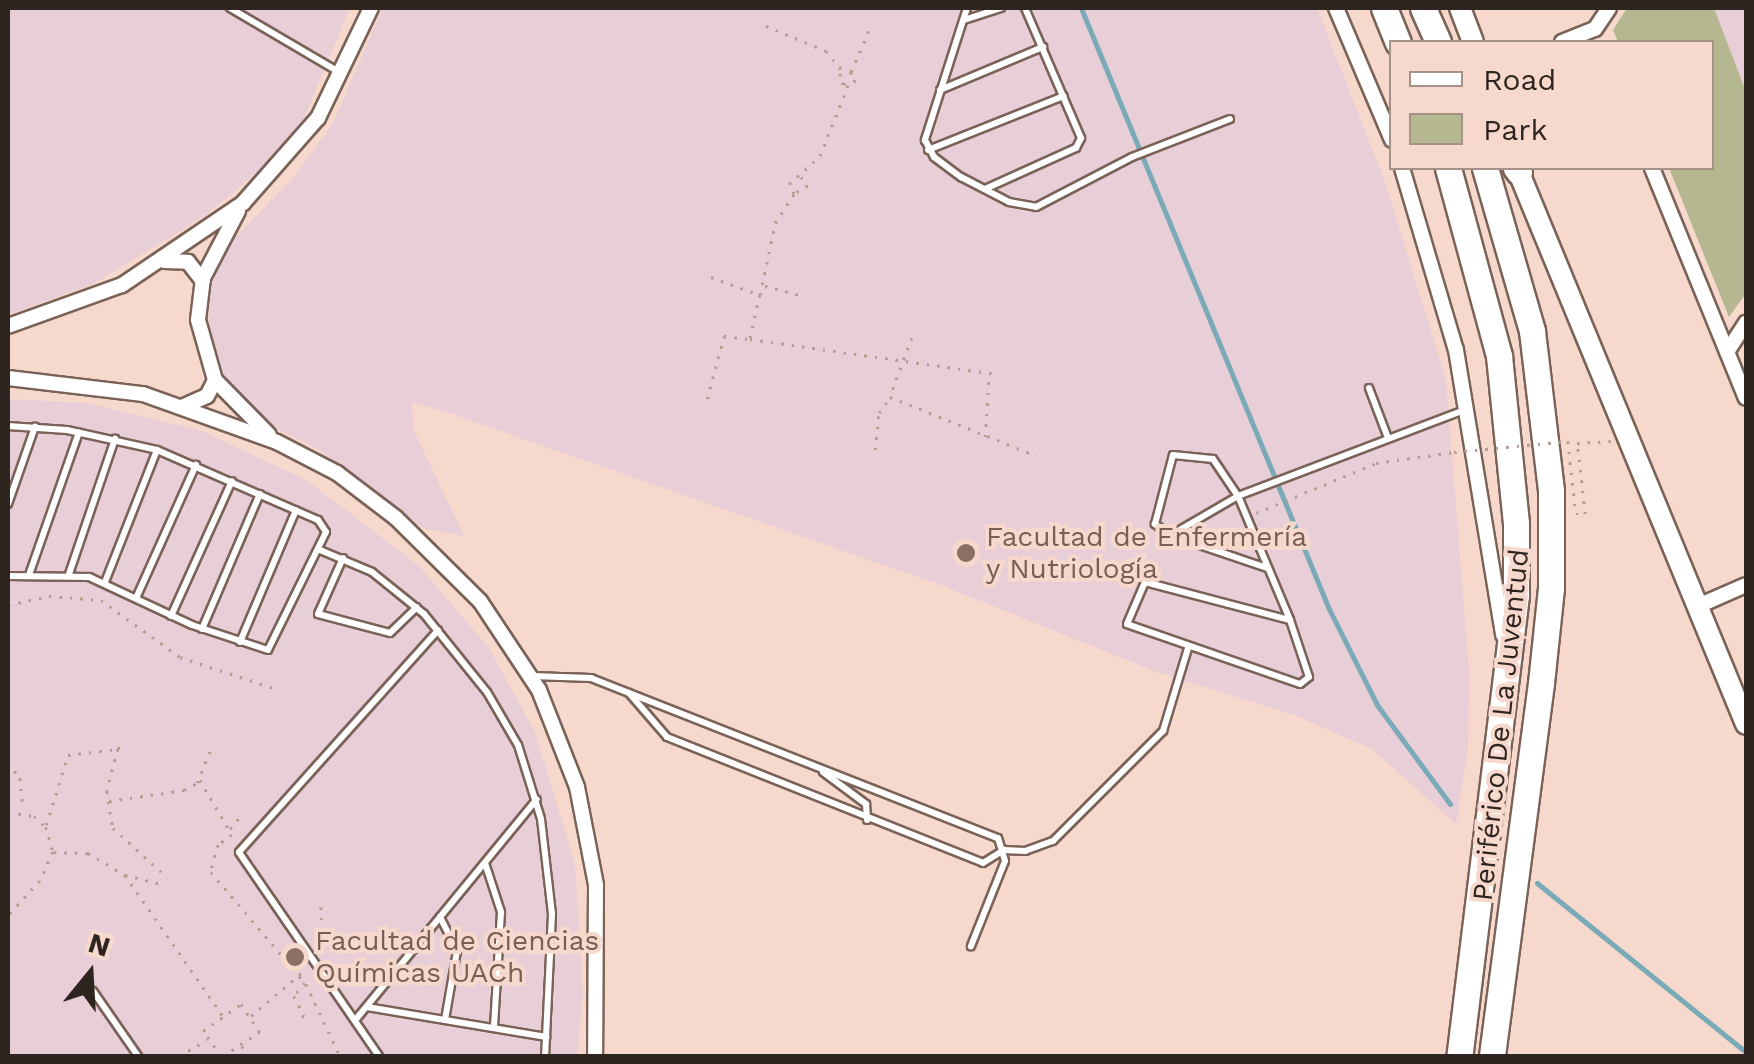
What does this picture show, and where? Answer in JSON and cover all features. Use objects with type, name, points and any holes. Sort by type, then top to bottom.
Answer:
[{"type":"highway","points":[[1384,8],[1397,40]]},
{"type":"highway","points":[[1423,8],[1437,40]]},
{"type":"highway","name":"Periférico De La Juventud","points":[[1449,170],[1480,273],[1508,421],[1516,594],[1459,1056]]},
{"type":"highway","name":"Periférico De La Juventud","points":[[1486,170],[1532,331],[1551,510],[1542,683],[1492,1056]]},
{"type":"street","points":[[8,326],[96,298],[160,262],[243,202],[309,132],[342,74],[371,8]]},
{"type":"street","points":[[1336,8],[1389,133]]},
{"type":"street","points":[[1460,8],[1472,40]]},
{"type":"street","points":[[1597,36],[1609,8]]},
{"type":"street","name":"Periférico De La Juventud","points":[[1403,170],[1468,408],[1507,661]]},
{"type":"street","points":[[1517,170],[1746,724]]},
{"type":"street","points":[[1653,170],[1746,398]]},
{"type":"street","points":[[243,202],[202,281],[198,320],[215,380],[278,442]]},
{"type":"street","points":[[160,262],[188,262],[202,281]]},
{"type":"street","points":[[1728,352],[1746,323]]},
{"type":"street","points":[[8,378],[105,385],[278,442],[337,474],[396,518],[480,602],[530,676],[577,786],[592,846],[600,938],[595,1056]]},
{"type":"street","points":[[182,408],[207,396],[215,380]]},
{"type":"street","points":[[1698,606],[1746,584]]},
{"type":"lane","points":[[230,8],[342,74]]},
{"type":"lane","points":[[928,150],[939,91],[967,8]]},
{"type":"lane","points":[[963,20],[1001,8]]},
{"type":"lane","points":[[984,189],[1076,148],[1081,134],[1025,8]]},
{"type":"lane","points":[[939,91],[1042,48]]},
{"type":"lane","points":[[928,150],[1064,96]]},
{"type":"lane","points":[[928,150],[984,189],[1036,207],[1154,147],[1230,119]]},
{"type":"lane","points":[[1369,388],[1388,438]]},
{"type":"lane","points":[[1170,536],[1238,496],[1468,408]]},
{"type":"lane","points":[[8,426],[79,432],[156,450],[296,510],[324,526],[320,550],[275,645],[264,650],[202,629],[104,582],[68,574],[8,576]]},
{"type":"lane","points":[[8,504],[35,426]]},
{"type":"lane","points":[[29,576],[79,432]]},
{"type":"lane","points":[[68,574],[115,439]]},
{"type":"lane","points":[[104,582],[156,450]]},
{"type":"lane","points":[[1267,568],[1170,536],[1153,520],[1173,455],[1212,460],[1238,496],[1290,620],[1310,672],[1304,682],[1129,627],[1142,584],[1290,620]]},
{"type":"lane","points":[[137,597],[196,465]]},
{"type":"lane","points":[[172,616],[232,482]]},
{"type":"lane","points":[[202,629],[260,494]]},
{"type":"lane","points":[[240,642],[296,510]]},
{"type":"lane","points":[[320,550],[343,558],[417,607],[438,630],[510,732],[537,799],[552,914],[545,1056]]},
{"type":"lane","points":[[343,558],[318,614],[390,633],[417,607]]},
{"type":"lane","points":[[379,1056],[357,1018],[240,861],[241,847],[438,630]]},
{"type":"lane","points":[[629,693],[667,737],[977,863],[1004,850],[1025,851],[1053,841],[1163,731],[1188,648]]},
{"type":"lane","points":[[530,676],[562,672],[629,693],[998,838],[1004,850],[972,946]]},
{"type":"lane","points":[[818,768],[866,804],[867,820]]},
{"type":"lane","points":[[357,1018],[537,799]]},
{"type":"lane","points":[[485,862],[500,912],[494,1028]]},
{"type":"lane","points":[[440,918],[457,951],[445,1020]]},
{"type":"lane","points":[[93,991],[138,1056]]},
{"type":"lane","points":[[366,1006],[547,1037]]},
{"type":"path","points":[[766,26],[826,52],[843,71],[851,72]]},
{"type":"path","points":[[851,72],[869,30]]},
{"type":"path","points":[[843,71],[841,82],[848,85]]},
{"type":"path","points":[[794,194],[789,184],[801,177],[826,144],[848,85],[856,80],[851,72]]},
{"type":"path","points":[[750,340],[774,223],[794,194],[808,186],[801,177]]},
{"type":"path","points":[[711,277],[760,296]]},
{"type":"path","points":[[764,286],[804,296]]},
{"type":"path","points":[[707,398],[724,336],[906,359],[992,373],[985,439]]},
{"type":"path","points":[[875,450],[879,413],[890,397],[912,338]]},
{"type":"path","points":[[890,397],[985,439],[1037,456]]},
{"type":"path","points":[[1246,518],[1275,502],[1376,462],[1568,441],[1576,514],[1585,514],[1578,443],[1628,436]]},
{"type":"path","points":[[8,605],[49,596],[100,600],[180,657],[274,688]]},
{"type":"path","points":[[123,741],[108,802],[121,839],[168,878]]},
{"type":"path","points":[[8,916],[40,881],[53,852],[46,827],[68,754],[118,749]]},
{"type":"path","points":[[108,802],[184,790],[199,779],[210,750]]},
{"type":"path","points":[[8,763],[20,778],[23,811]]},
{"type":"path","points":[[199,779],[241,847]]},
{"type":"path","points":[[8,812],[23,811],[46,827]]},
{"type":"path","points":[[243,813],[218,845],[212,872],[305,983],[340,1056]]},
{"type":"path","points":[[53,852],[88,853],[125,875],[166,884]]},
{"type":"path","points":[[125,875],[222,1016]]},
{"type":"path","points":[[250,1017],[298,976]]},
{"type":"path","points":[[299,1021],[304,1016],[294,996],[305,983]]},
{"type":"path","points":[[241,1004],[260,1032],[222,1056],[203,1031],[222,1016],[241,1004]]},
{"type":"path","points":[[178,1056],[209,1039]]},
{"type":"path","points":[[241,1045],[247,1056]]},
{"type":"shaded area","points":[[8,8],[350,8],[297,135],[242,185],[206,215],[95,283],[8,315]]},
{"type":"shaded area","points":[[383,8],[1317,8],[1385,182],[1446,380],[1469,672],[1468,749],[1456,824],[1372,749],[1294,715],[1157,672],[941,585],[449,413],[412,402],[413,429],[464,536],[423,528],[321,451],[254,417],[228,391],[217,364],[206,301],[226,247],[294,177],[333,123]]},
{"type":"shaded area","points":[[1714,8],[1746,8],[1746,92]]},
{"type":"shaded area","points":[[8,399],[87,403],[202,431],[306,480],[418,565],[489,648],[535,732],[575,864],[583,995],[577,1056],[8,1056]]},
{"type":"green space","points":[[1627,8],[1714,8],[1746,92],[1746,293],[1729,317],[1670,170],[1714,170],[1714,40],[1617,40],[1613,30]]},
{"type":"waterway","points":[[1081,8],[1329,609],[1377,705],[1450,804]]},
{"type":"waterway","points":[[1537,883],[1746,1052]]},
{"type":"place","name":"Facultad de Enfermería y Nutriología","points":[[966,553]]},
{"type":"place","name":"Facultad de Ciencias Químicas UACh","points":[[295,957]]}]
